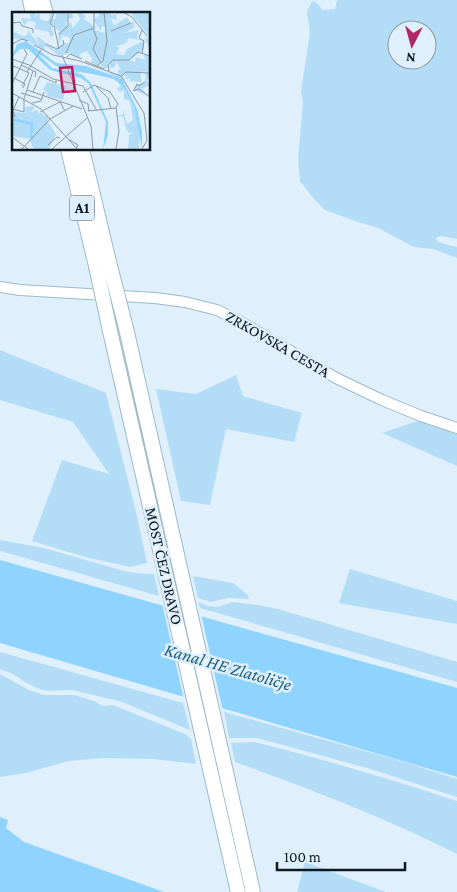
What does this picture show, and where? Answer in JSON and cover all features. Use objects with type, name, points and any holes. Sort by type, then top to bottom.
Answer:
[{"type":"highway","name":"MOST ČEZ DRAVO","points":[[68,150],[238,892]]},
{"type":"highway","name":"MOST ČEZ DRAVO","points":[[82,150],[126,328],[253,892]]},
{"type":"street","name":"ZRKOVSKA CESTA","points":[[0,287],[20,290],[155,298],[185,302],[217,310],[343,381],[382,400],[457,428]]},
{"type":"shaded area","points":[[337,0],[457,0],[457,239],[440,236],[436,238],[441,243],[457,247],[457,258],[433,249],[414,247],[378,228],[325,210],[300,181],[298,159],[303,103],[301,91],[310,33],[307,11],[312,1],[317,3],[323,10],[335,9]]},
{"type":"shaded area","points":[[0,350],[106,393],[147,563],[131,567],[89,558],[32,541],[62,460],[109,474],[73,422],[0,400]]},
{"type":"shaded area","points":[[236,375],[243,396],[302,413],[294,442],[226,429],[210,505],[181,501],[156,389],[196,394]]},
{"type":"shaded area","points":[[418,421],[457,432],[457,466],[382,433]]},
{"type":"shaded area","points":[[0,540],[44,548],[124,571],[154,574],[159,596],[0,551]]},
{"type":"shaded area","points":[[350,569],[457,601],[457,624],[339,603]]},
{"type":"shaded area","points":[[193,576],[233,583],[248,595],[249,599],[229,598],[211,602],[198,598]]},
{"type":"shaded area","points":[[198,602],[218,607],[232,602],[278,609],[454,661],[457,662],[457,682],[200,608]]},
{"type":"shaded area","points":[[0,652],[183,703],[190,730],[122,702],[72,690],[47,691],[37,688],[0,669]]},
{"type":"shaded area","points":[[0,674],[29,690],[44,695],[74,695],[103,706],[113,705],[185,734],[191,739],[196,764],[154,759],[104,758],[68,761],[26,773],[0,777]]},
{"type":"shaded area","points":[[224,712],[401,761],[457,779],[457,797],[367,768],[257,738],[229,738]]},
{"type":"shaded area","points":[[255,742],[306,755],[457,801],[457,854],[403,828],[348,805],[235,762],[231,743]]},
{"type":"shaded area","points":[[305,862],[386,892],[297,892]]},
{"type":"water","name":"Kanal HE Zlatoličje","points":[[0,560],[457,688],[457,777],[0,643]]},
{"type":"water","points":[[0,817],[8,820],[6,828],[24,842],[164,892],[0,892]]},
{"type":"pier","points":[[162,603],[201,614],[223,711],[184,700]]}]
